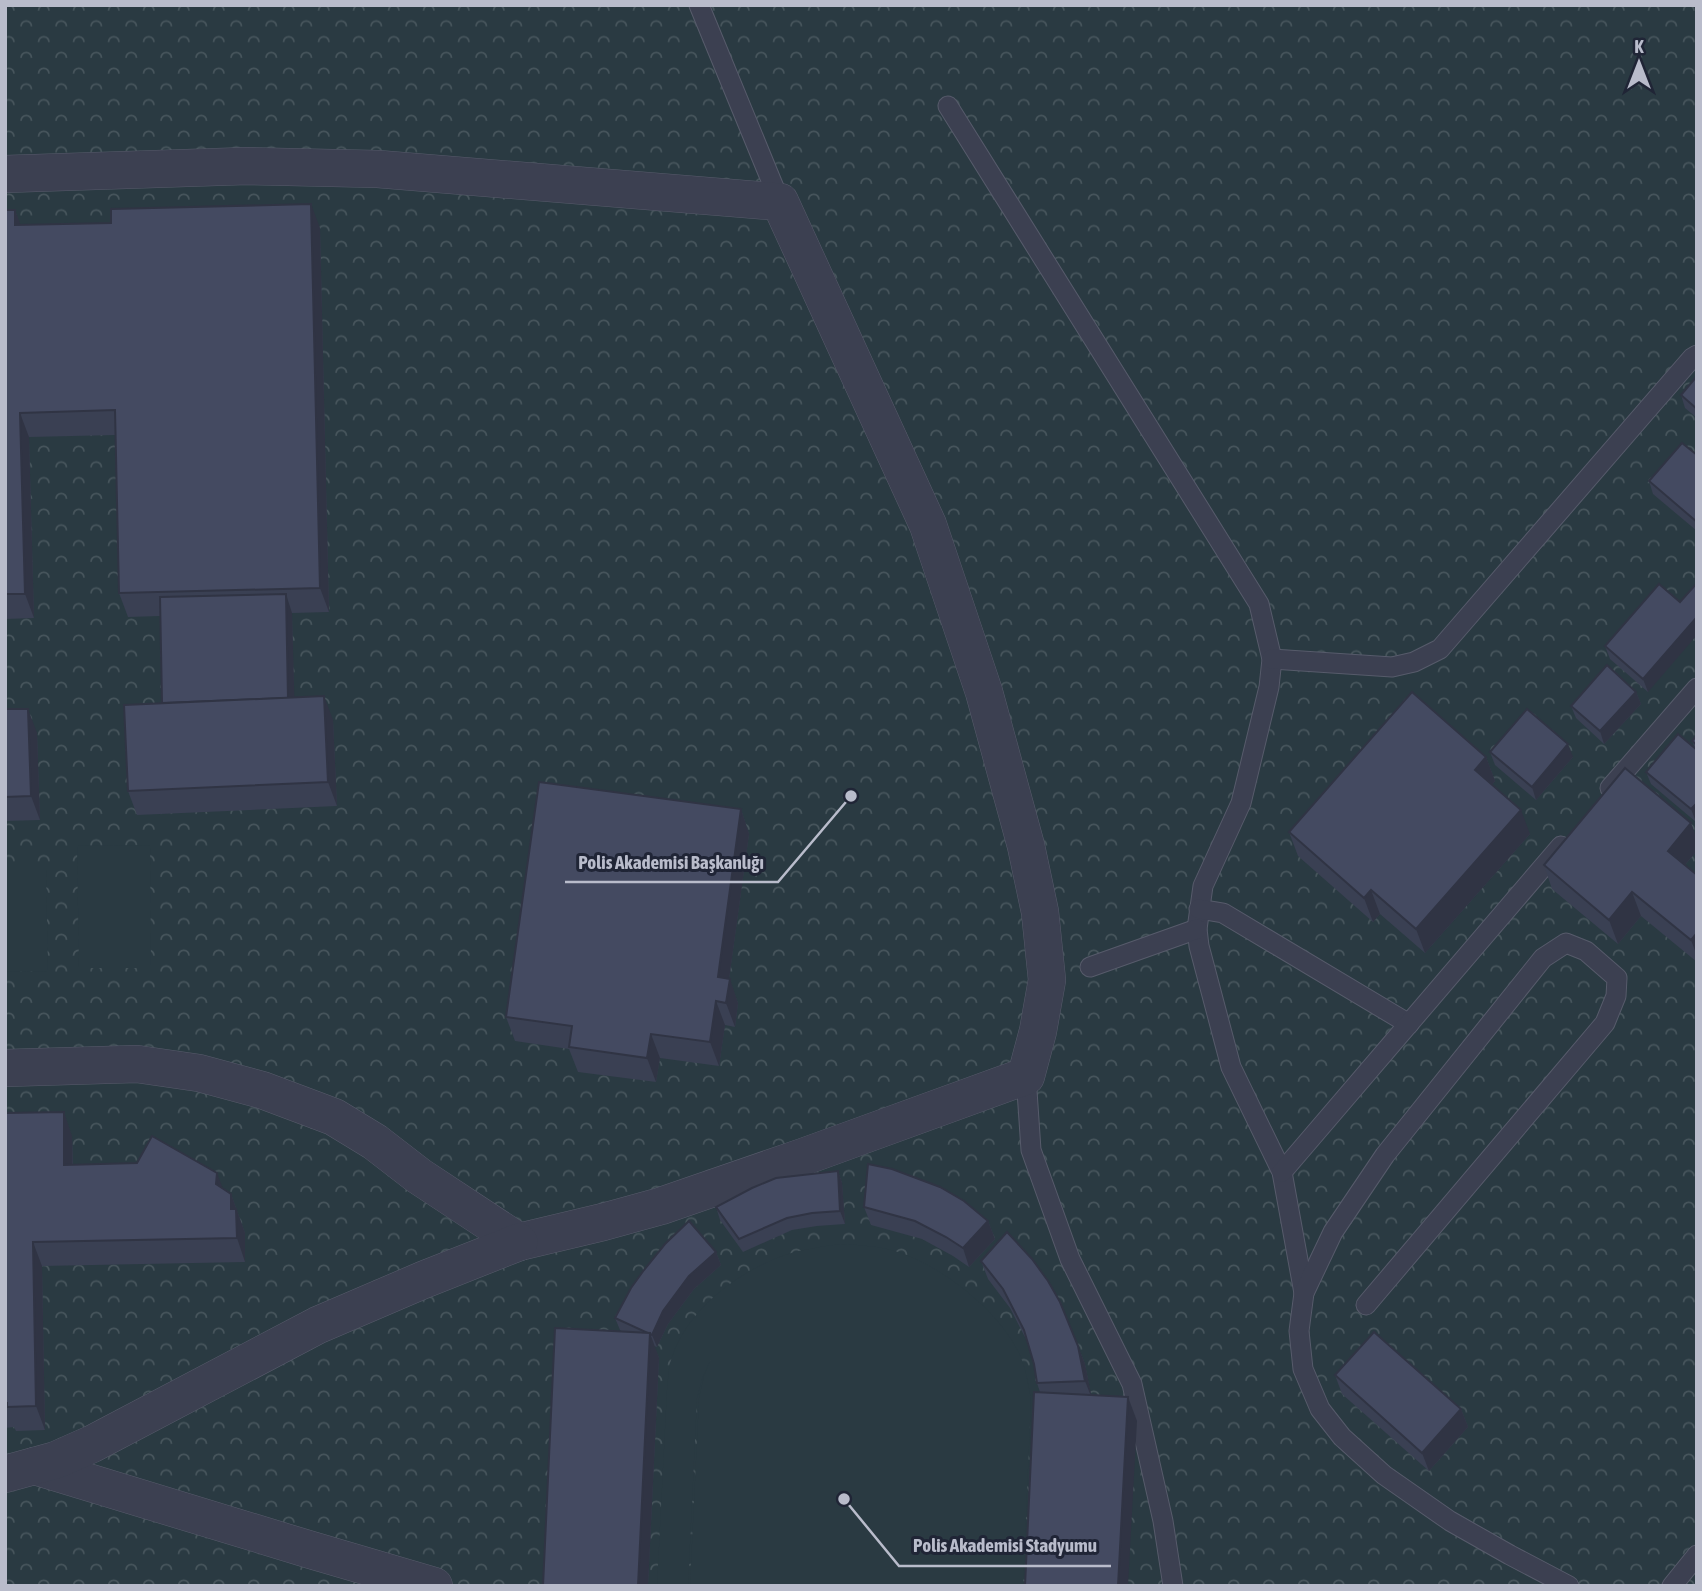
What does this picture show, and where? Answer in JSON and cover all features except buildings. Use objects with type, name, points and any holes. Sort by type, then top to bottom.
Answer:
[{"type":"street","points":[[5,174],[247,166],[378,169],[780,202],[928,525],[987,704],[1026,846],[1040,912],[1047,980],[1038,1031],[1026,1076],[661,1206],[519,1242],[318,1325],[92,1444],[56,1460],[20,1470]]},
{"type":"street","points":[[5,1068],[137,1064],[199,1073],[262,1090],[334,1117],[375,1142],[419,1176],[519,1242]]},
{"type":"street","points":[[20,1470],[433,1586]]},
{"type":"lane","points":[[699,5],[780,202]]},
{"type":"lane","points":[[948,106],[1259,604],[1272,659],[1269,687],[1241,803],[1203,887],[1197,929],[1199,946],[1231,1067],[1282,1172],[1304,1293],[1299,1331],[1303,1369],[1320,1409],[1342,1437],[1384,1475],[1450,1521],[1569,1586]]},
{"type":"lane","points":[[1272,659],[1392,667],[1414,662],[1440,649],[1697,355]]},
{"type":"lane","points":[[1595,806],[1697,688]]},
{"type":"lane","points":[[1282,1172],[1569,837]]},
{"type":"lane","points":[[1199,909],[1223,913],[1409,1024]]},
{"type":"lane","points":[[1090,967],[1197,929]]},
{"type":"lane","points":[[1304,1293],[1333,1232],[1385,1156],[1543,958],[1566,943],[1586,951],[1617,978],[1616,996],[1605,1023],[1366,1305]]},
{"type":"lane","points":[[1026,1076],[1031,1150],[1070,1259],[1132,1384],[1163,1521],[1173,1586]]},
{"type":"lane","points":[[1672,1586],[1697,1556]]},
{"type":"green space","points":[[5,5],[1697,5],[1697,1586],[5,1586]]},
{"type":"green space","points":[[150,845],[151,968],[79,968],[77,846]]},
{"type":"green space","points":[[5,869],[46,869],[48,971],[5,972]]},
{"type":"green space","points":[[840,1244],[891,1250],[933,1268],[951,1279],[983,1306],[998,1321],[1019,1353],[1031,1399],[1023,1586],[690,1586],[699,1398],[711,1359],[703,1376],[697,1398],[688,1586],[657,1586],[667,1390],[670,1364],[676,1346],[698,1313],[743,1275],[785,1255]]},
{"type":"place","name":"Polis Akademisi Başkanlığı","points":[[851,796]]},
{"type":"place","name":"Polis Akademisi Stadyumu","points":[[844,1499]]}]
